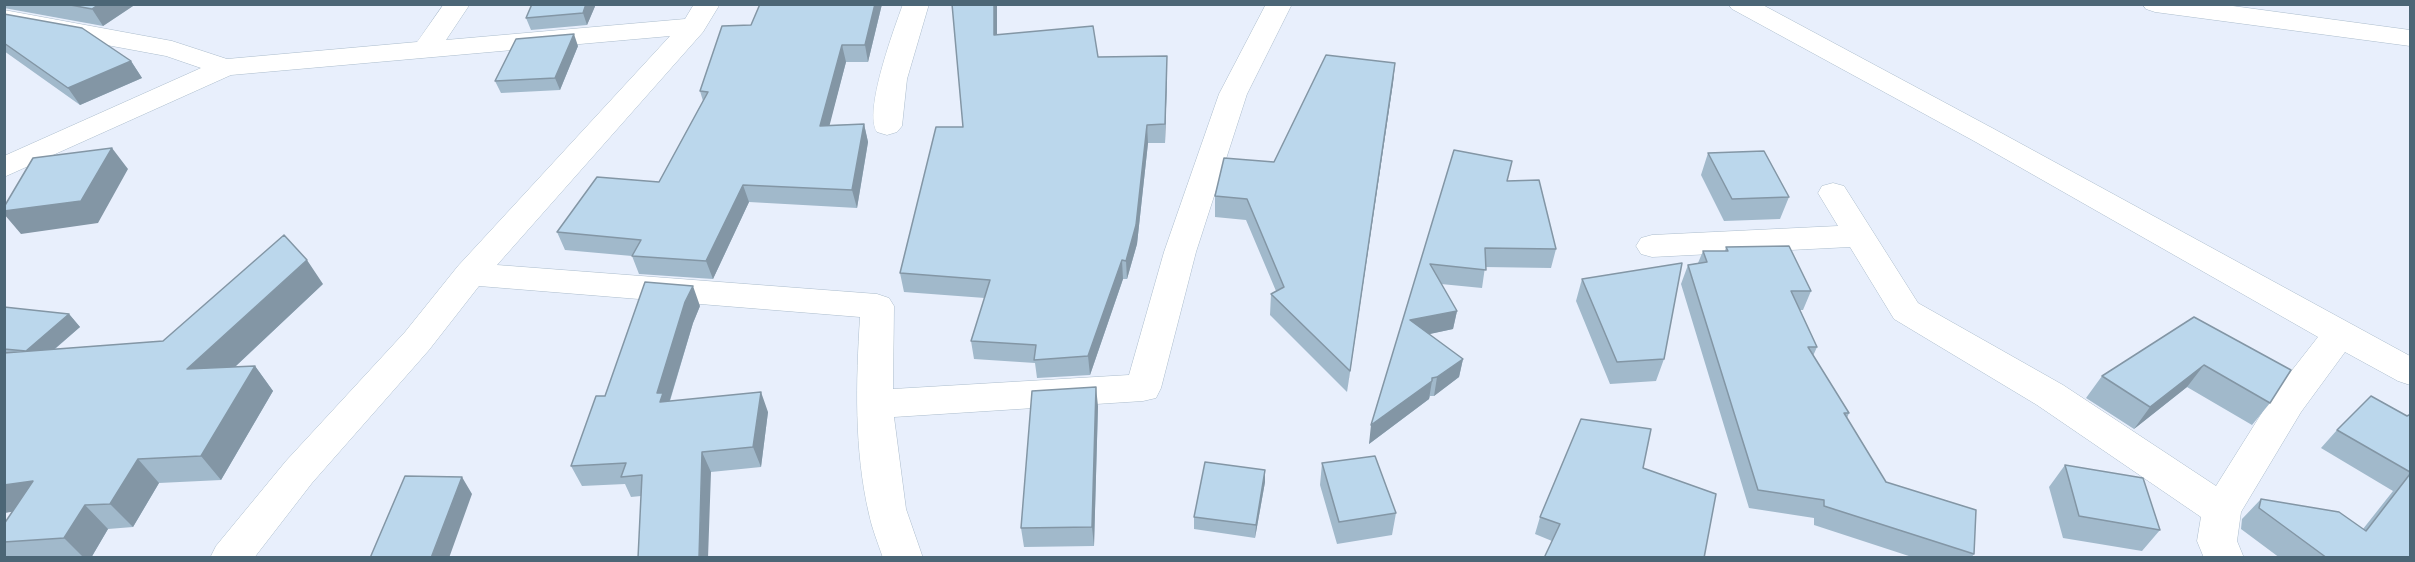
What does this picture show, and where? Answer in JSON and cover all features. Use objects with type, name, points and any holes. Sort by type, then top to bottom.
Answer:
[{"type":"street","points":[[426,49],[457,4]]},
{"type":"street","points":[[887,126],[888,102],[898,56],[916,4]]},
{"type":"street","points":[[876,404],[1143,388],[1180,252],[1233,94],[1280,4]]},
{"type":"street","points":[[1741,4],[1984,135],[2410,372]]},
{"type":"street","points":[[2155,4],[2410,38]]},
{"type":"street","points":[[4,168],[225,67],[426,49],[700,15]]},
{"type":"street","points":[[230,558],[299,472],[417,341],[471,274],[700,15]]},
{"type":"street","points":[[4,18],[172,50],[225,67]]},
{"type":"street","points":[[1833,193],[1906,311],[2050,395],[2222,510]]},
{"type":"street","points":[[1652,246],[1860,236]]},
{"type":"street","points":[[471,274],[877,306],[874,353],[876,437],[888,511],[903,558]]},
{"type":"street","points":[[2224,558],[2217,541],[2222,510],[2288,402],[2339,334]]},
{"type":"building","points":[[65,4],[99,4],[92,9]]},
{"type":"building","points":[[532,4],[586,4],[583,13],[526,18]]},
{"type":"building","points":[[760,4],[875,4],[865,45],[842,45],[820,126],[864,124],[852,190],[743,185],[706,261],[632,256],[641,240],[557,232],[597,177],[659,182],[708,92],[700,91],[722,26],[751,25]]},
{"type":"building","points":[[952,4],[994,4],[994,35],[1093,26],[1098,57],[1167,56],[1165,124],[1147,125],[1136,225],[1126,261],[1122,260],[1088,356],[1034,360],[1036,345],[971,341],[990,280],[900,273],[936,127],[963,127]]},
{"type":"building","points":[[4,14],[82,28],[131,61],[68,88],[4,43]]},
{"type":"building","points":[[574,34],[555,78],[495,81],[516,39]]},
{"type":"building","points":[[1326,55],[1395,63],[1350,371],[1271,294],[1284,287],[1247,199],[1215,196],[1224,158],[1274,162]]},
{"type":"building","points":[[112,148],[81,201],[4,211],[4,207],[33,158]]},
{"type":"building","points":[[1454,150],[1512,161],[1507,181],[1539,180],[1556,249],[1485,248],[1486,270],[1430,264],[1457,311],[1410,320],[1463,359],[1432,378],[1432,381],[1371,425]]},
{"type":"building","points":[[1764,151],[1789,197],[1732,199],[1708,153]]},
{"type":"building","points":[[284,235],[307,260],[187,369],[255,366],[201,456],[138,459],[110,504],[85,505],[64,538],[4,542],[4,524],[33,481],[4,485],[4,353],[163,341]]},
{"type":"building","points":[[1789,246],[1811,291],[1791,291],[1817,347],[1808,347],[1849,413],[1844,413],[1886,482],[1976,510],[1974,554],[1824,506],[1824,500],[1758,490],[1688,265],[1707,262],[1703,251],[1728,251],[1726,247]]},
{"type":"building","points":[[1682,263],[1664,359],[1617,362],[1582,279]]},
{"type":"building","points":[[645,282],[693,286],[685,302],[657,393],[663,393],[660,402],[761,392],[753,447],[702,452],[699,558],[638,558],[642,475],[621,477],[626,463],[571,466],[596,396],[605,396]]},
{"type":"building","points":[[4,307],[69,314],[26,351],[4,349]]},
{"type":"building","points":[[2194,317],[2291,370],[2270,403],[2204,365],[2150,407],[2102,376]]},
{"type":"building","points":[[1096,387],[1092,527],[1021,528],[1032,391]]},
{"type":"building","points":[[2371,396],[2410,416],[2410,472],[2337,430]]},
{"type":"building","points":[[1581,419],[1651,429],[1643,468],[1716,494],[1704,558],[1544,558],[1560,524],[1540,517]]},
{"type":"building","points":[[1375,456],[1396,513],[1339,522],[1322,463]]},
{"type":"building","points":[[1205,462],[1265,470],[1256,525],[1194,517]]},
{"type":"building","points":[[2065,465],[2143,478],[2160,530],[2079,516]]},
{"type":"building","points":[[2410,474],[2410,558],[2327,558],[2259,508],[2261,499],[2339,512],[2366,531]]},
{"type":"building","points":[[405,476],[462,477],[431,558],[370,558]]}]
